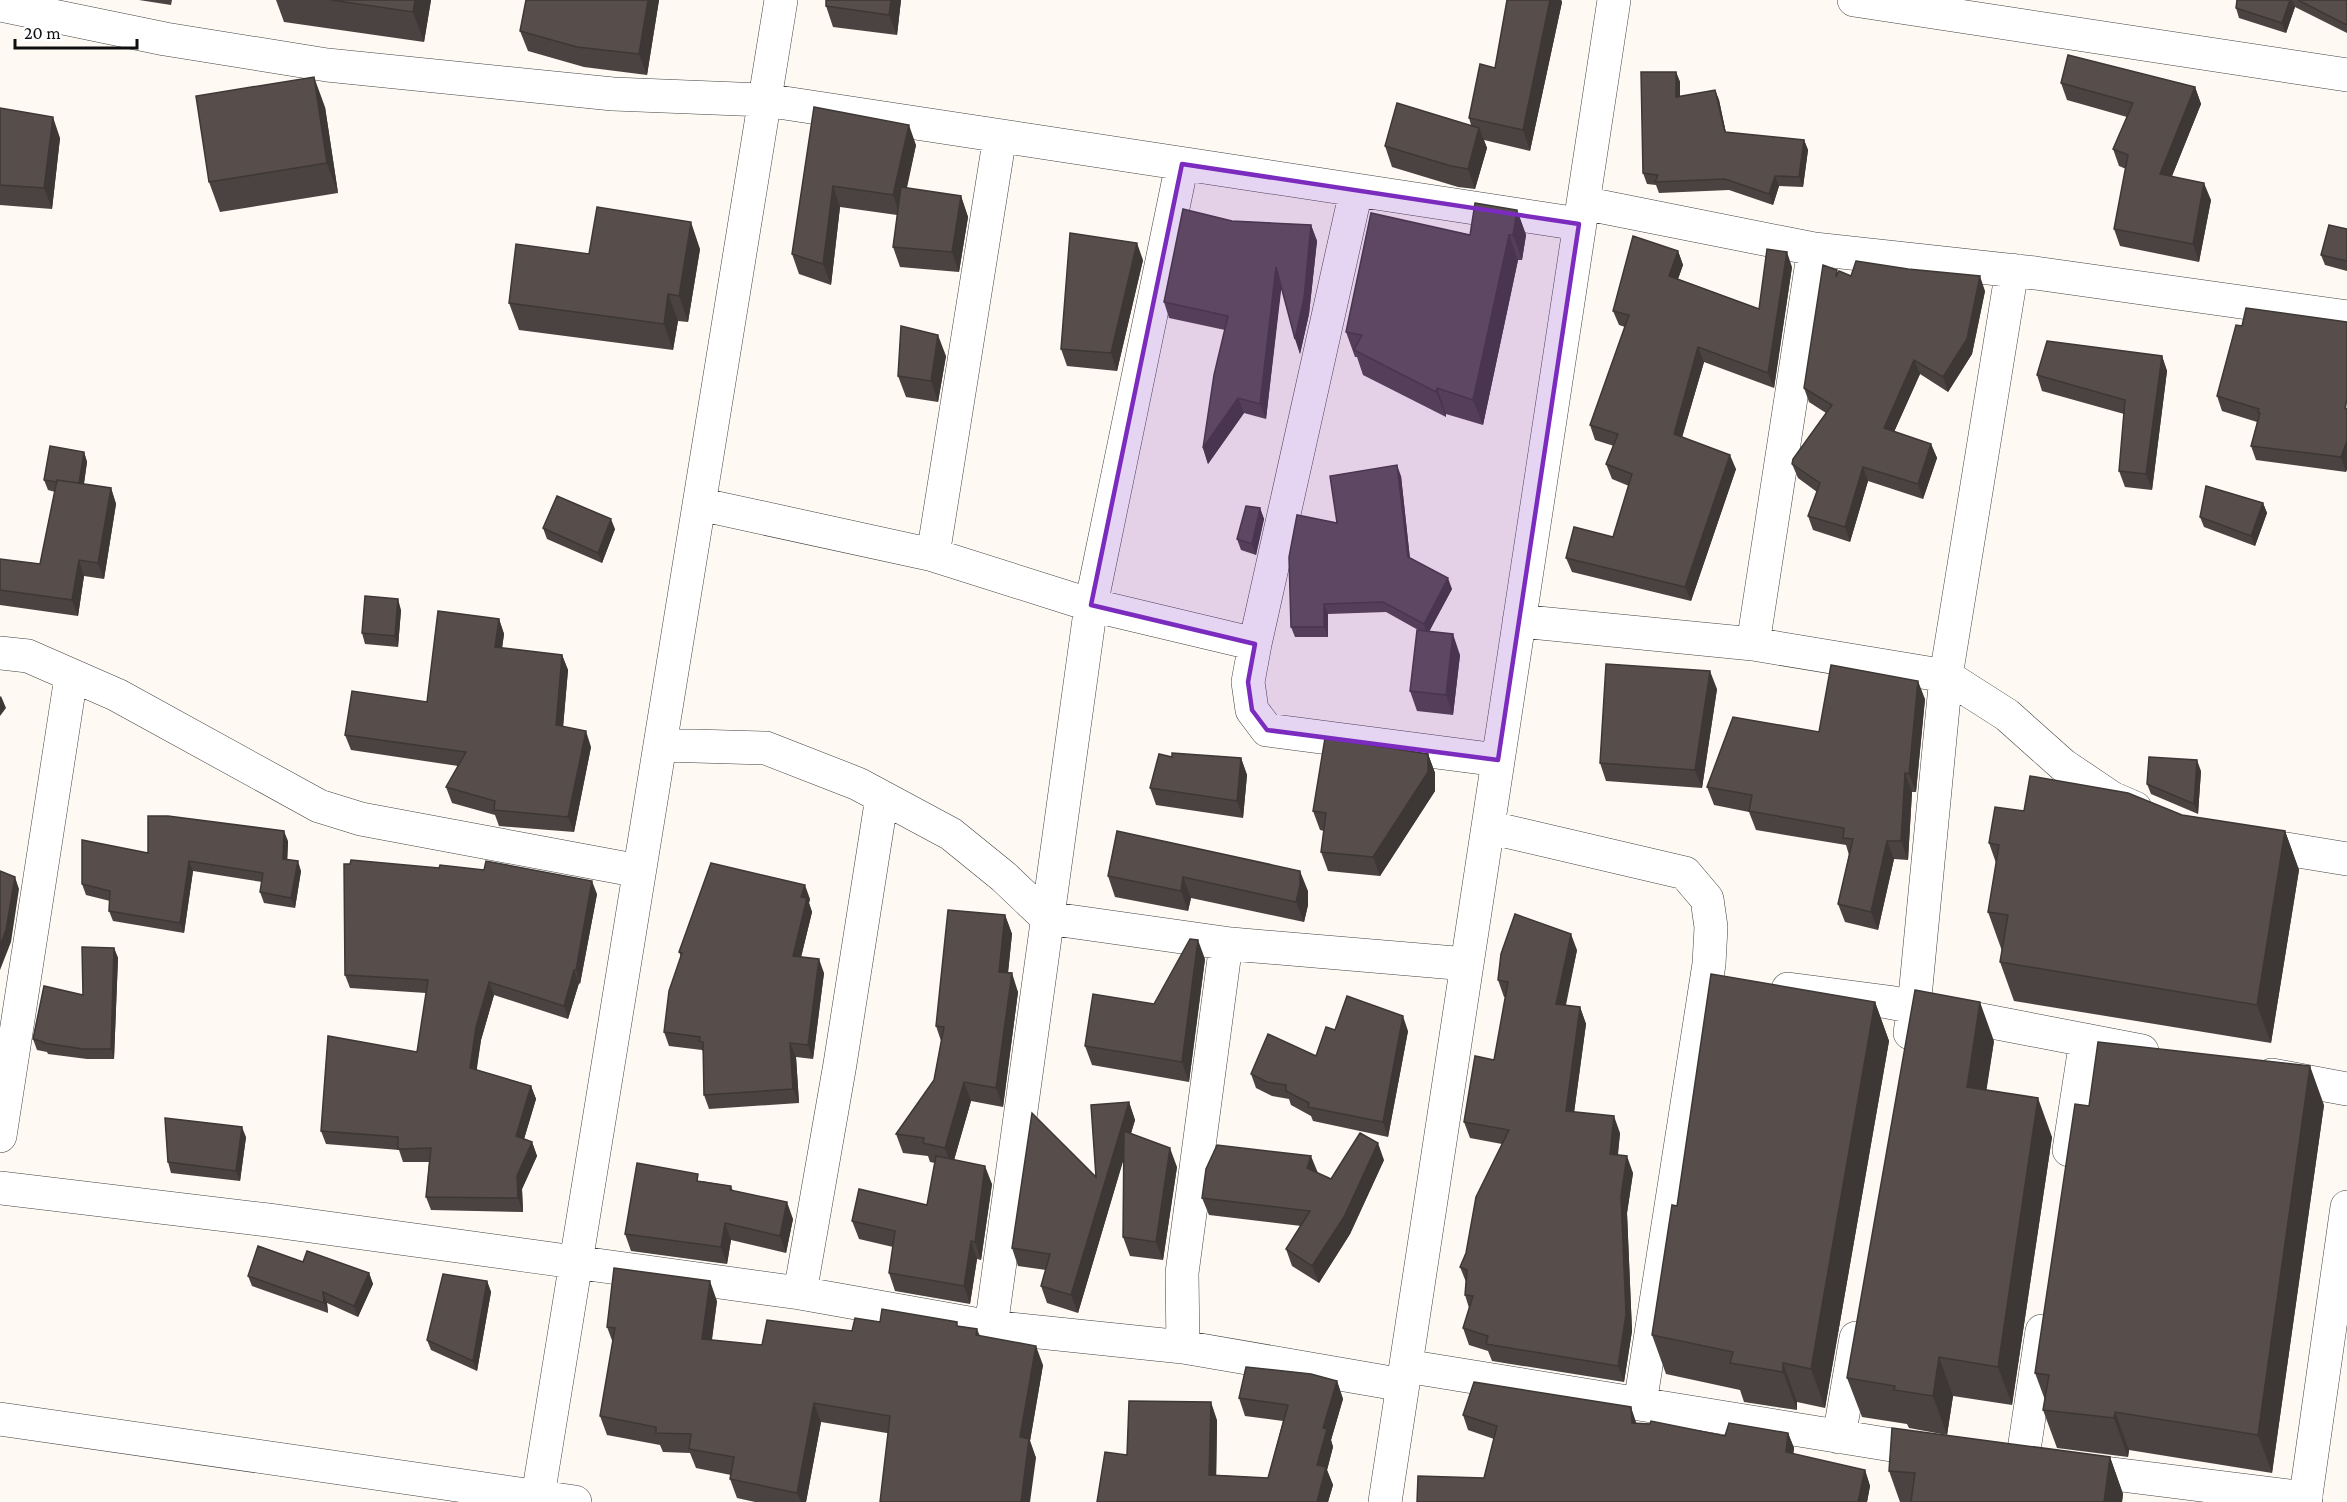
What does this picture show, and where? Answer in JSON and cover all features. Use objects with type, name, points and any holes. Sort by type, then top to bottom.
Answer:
[{"type":"street","points":[[538,1496],[781,0]]},
{"type":"street","points":[[1385,1502],[1614,0]]},
{"type":"street","points":[[1854,0],[2347,75]]},
{"type":"street","points":[[0,5],[165,39],[327,65],[613,94],[765,100],[1356,191],[1581,214],[1814,249],[2012,270],[2347,317]]},
{"type":"street","points":[[933,555],[1000,136]]},
{"type":"street","points":[[991,1327],[1091,605],[1182,164]]},
{"type":"street","points":[[1356,191],[1255,644],[1248,682],[1252,710],[1267,730],[1498,760]]},
{"type":"street","points":[[1753,645],[1814,249]]},
{"type":"street","points":[[1904,1065],[1914,1007],[1946,676],[2012,270]]},
{"type":"street","points":[[699,504],[933,555],[1091,605],[1255,644]]},
{"type":"street","points":[[1520,621],[1753,645],[1946,676],[2007,715],[2063,765],[2112,798],[2167,821]]},
{"type":"street","points":[[0,653],[28,656],[117,695],[319,806],[362,819],[639,871]]},
{"type":"street","points":[[0,1136],[71,676]]},
{"type":"street","points":[[660,745],[766,748],[858,784],[951,834],[1004,877],[1047,918],[1226,944],[1467,964]]},
{"type":"street","points":[[800,1293],[840,1064],[882,797]]},
{"type":"street","points":[[1488,827],[1685,873],[1707,899],[1711,927],[1709,964],[1640,1404]]},
{"type":"street","points":[[2222,839],[2347,859]]},
{"type":"street","points":[[1183,1347],[1182,1273],[1226,944]]},
{"type":"street","points":[[1706,978],[1914,1007],[2177,1057]]},
{"type":"street","points":[[2065,1181],[2086,1040]]},
{"type":"street","points":[[2245,1070],[2347,1089]]},
{"type":"street","points":[[0,1188],[268,1220],[800,1293],[991,1327],[1183,1347],[1640,1404],[1991,1459],[2306,1500],[2347,1207]]},
{"type":"street","points":[[1991,1459],[2047,1299]]},
{"type":"street","points":[[1839,1437],[1861,1309]]},
{"type":"street","points":[[0,1419],[499,1496],[538,1496],[575,1502]]},
{"type":"highlighted area","points":[[1182,164],[1579,224],[1498,760],[1267,730],[1252,710],[1248,682],[1255,644],[1091,605]]},
{"type":"building","points":[[331,0],[415,0],[413,12]]},
{"type":"building","points":[[526,0],[648,0],[639,54],[577,47],[520,31]]},
{"type":"building","points":[[826,0],[891,0],[889,15],[826,6]]},
{"type":"building","points":[[1507,0],[1550,0],[1523,130],[1469,118],[1480,64],[1495,68]]},
{"type":"building","points":[[2237,0],[2290,0],[2282,23],[2236,8]]},
{"type":"building","points":[[2298,0],[2347,0],[2347,25]]},
{"type":"building","points":[[2068,55],[2195,87],[2160,174],[2204,183],[2193,244],[2114,229],[2128,155],[2113,149],[2133,103],[2061,83]]},
{"type":"building","points":[[1641,72],[1676,72],[1676,97],[1715,90],[1725,132],[1804,140],[1799,177],[1775,176],[1769,194],[1725,179],[1655,182],[1658,175],[1643,173]]},
{"type":"building","points":[[314,77],[327,163],[209,182],[196,96]]},
{"type":"building","points":[[1397,103],[1479,128],[1468,169],[1385,146]]},
{"type":"building","points":[[814,107],[909,125],[893,195],[833,186],[823,264],[792,254]]},
{"type":"building","points":[[0,108],[53,117],[44,188],[0,185]]},
{"type":"building","points":[[901,187],[961,196],[952,252],[893,247]]},
{"type":"building","points":[[1475,203],[1517,210],[1513,235],[1509,235],[1473,400],[1437,388],[1436,392],[1354,350],[1362,335],[1346,332],[1371,213],[1470,235]]},
{"type":"building","points":[[597,207],[691,222],[679,296],[668,294],[664,324],[509,303],[516,244],[589,254]]},
{"type":"building","points":[[1183,209],[1232,221],[1311,225],[1304,298],[1295,339],[1276,267],[1260,404],[1238,398],[1203,448],[1214,375],[1228,316],[1164,302]]},
{"type":"building","points":[[2329,225],[2347,229],[2347,261],[2321,255]]},
{"type":"building","points":[[1070,233],[1137,243],[1111,353],[1061,349]]},
{"type":"building","points":[[1633,236],[1678,251],[1669,276],[1759,309],[1767,249],[1787,252],[1768,373],[1698,347],[1674,434],[1730,455],[1685,587],[1566,558],[1574,527],[1613,537],[1632,474],[1606,464],[1618,434],[1590,425],[1629,315],[1613,311]]},
{"type":"building","points":[[1856,261],[1980,276],[1967,339],[1943,377],[1914,360],[1884,428],[1931,444],[1918,484],[1863,467],[1845,527],[1808,516],[1820,483],[1792,464],[1793,459],[1832,405],[1804,388],[1823,265],[1837,270],[1836,277],[1839,271],[1851,276]]},
{"type":"building","points":[[2246,308],[2347,322],[2345,408],[2347,409],[2347,441],[2341,457],[2251,446],[2260,413],[2259,409],[2217,396],[2236,325],[2242,326]]},
{"type":"building","points":[[901,326],[938,335],[931,381],[898,376]]},
{"type":"building","points":[[2047,341],[2162,356],[2146,474],[2119,471],[2125,400],[2037,375]]},
{"type":"building","points":[[50,446],[84,452],[79,483],[44,480]]},
{"type":"building","points":[[1397,465],[1408,557],[1448,578],[1424,624],[1383,602],[1324,604],[1324,627],[1291,627],[1289,557],[1297,515],[1337,523],[1330,476]]},
{"type":"building","points":[[57,480],[111,488],[98,563],[79,560],[72,600],[0,590],[0,559],[40,564]]},
{"type":"building","points":[[2206,486],[2263,503],[2251,536],[2200,517]]},
{"type":"building","points":[[557,496],[611,519],[598,553],[543,528]]},
{"type":"building","points":[[1246,506],[1260,508],[1252,544],[1237,539]]},
{"type":"building","points":[[365,596],[398,599],[395,636],[362,633]]},
{"type":"building","points":[[438,611],[499,619],[495,647],[562,655],[556,725],[586,731],[568,817],[494,810],[495,801],[446,787],[466,752],[345,735],[352,691],[427,702]]},
{"type":"building","points":[[1417,630],[1453,634],[1446,695],[1410,691]]},
{"type":"building","points":[[1606,664],[1710,671],[1695,770],[1600,763]]},
{"type":"building","points":[[1831,665],[1918,681],[1909,774],[1905,773],[1901,841],[1887,841],[1871,912],[1838,904],[1853,839],[1843,838],[1844,828],[1749,811],[1752,795],[1707,787],[1733,717],[1819,732]]},
{"type":"building","points":[[1325,738],[1428,754],[1428,772],[1373,857],[1321,852],[1326,813],[1313,811]]},
{"type":"building","points":[[1172,753],[1241,758],[1237,801],[1150,788],[1159,754],[1172,757]]},
{"type":"building","points":[[2149,757],[2197,760],[2194,804],[2147,784]]},
{"type":"building","points":[[2030,776],[2128,793],[2182,815],[2285,831],[2257,1005],[2000,962],[2008,915],[1988,912],[1999,845],[1989,843],[1995,807],[2024,811]]},
{"type":"building","points":[[148,816],[168,816],[284,831],[283,859],[298,861],[291,898],[260,892],[263,873],[189,861],[180,923],[109,911],[110,891],[82,884],[82,840],[148,853]]},
{"type":"building","points":[[1117,831],[1300,871],[1296,902],[1183,877],[1181,891],[1108,876]]},
{"type":"building","points":[[351,860],[484,870],[486,861],[592,881],[576,970],[574,970],[564,1006],[489,982],[476,1027],[470,1068],[531,1086],[516,1136],[532,1142],[517,1176],[518,1198],[426,1197],[431,1148],[398,1149],[398,1137],[321,1131],[328,1036],[417,1052],[428,980],[345,975],[344,864],[350,864]]},
{"type":"building","points":[[711,863],[805,885],[801,897],[807,898],[793,956],[819,959],[808,1045],[790,1043],[793,1089],[704,1095],[703,1042],[699,1041],[700,1037],[664,1032],[669,991],[682,953],[679,952]]},
{"type":"building","points":[[0,871],[15,877],[6,930],[0,946]]},
{"type":"building","points":[[948,910],[1005,915],[999,972],[1012,973],[996,1088],[964,1082],[945,1148],[923,1143],[924,1138],[896,1134],[934,1080],[944,1027],[936,1026]]},
{"type":"building","points":[[1515,914],[1571,934],[1556,1004],[1580,1007],[1566,1111],[1614,1116],[1610,1154],[1627,1156],[1621,1196],[1626,1314],[1618,1366],[1486,1344],[1488,1336],[1463,1328],[1473,1296],[1465,1295],[1467,1270],[1460,1267],[1466,1253],[1476,1197],[1509,1130],[1464,1122],[1475,1056],[1494,1060],[1508,982],[1498,980],[1501,954]]},
{"type":"building","points":[[1190,939],[1198,940],[1182,1062],[1085,1046],[1093,994],[1154,1004]]},
{"type":"building","points":[[82,947],[114,948],[111,1049],[83,1049],[33,1039],[44,986],[83,995]]},
{"type":"building","points":[[1711,974],[1875,1002],[1811,1369],[1783,1363],[1783,1372],[1730,1363],[1733,1352],[1652,1335],[1672,1205],[1677,1206]]},
{"type":"building","points":[[1915,990],[1980,1002],[1967,1087],[2038,1098],[1998,1367],[1939,1357],[1933,1396],[1894,1390],[1895,1386],[1847,1378]]},
{"type":"building","points":[[1347,996],[1403,1016],[1383,1122],[1308,1107],[1309,1103],[1286,1091],[1286,1085],[1267,1082],[1251,1074],[1268,1034],[1316,1056],[1326,1027],[1335,1030]]},
{"type":"building","points":[[2098,1042],[2310,1066],[2258,1435],[2115,1412],[2114,1418],[2043,1410],[2049,1375],[2035,1373],[2075,1104],[2089,1106]]},
{"type":"building","points":[[1129,1102],[1071,1295],[1041,1286],[1050,1254],[1012,1248],[1032,1113],[1096,1177],[1091,1105]]},
{"type":"building","points":[[165,1118],[242,1127],[236,1171],[168,1162]]},
{"type":"building","points":[[1124,1131],[1170,1148],[1156,1242],[1123,1237]]},
{"type":"building","points":[[1360,1133],[1378,1143],[1344,1217],[1312,1266],[1286,1249],[1310,1211],[1202,1198],[1206,1169],[1217,1145],[1311,1156],[1307,1168],[1331,1179]]},
{"type":"building","points":[[936,1156],[985,1166],[975,1242],[971,1241],[964,1286],[889,1273],[895,1231],[852,1221],[859,1189],[927,1205]]},
{"type":"building","points":[[637,1163],[698,1174],[697,1181],[731,1186],[730,1190],[787,1202],[780,1236],[725,1223],[721,1247],[625,1234]]},
{"type":"building","points":[[258,1246],[303,1262],[307,1251],[369,1273],[354,1306],[323,1292],[324,1303],[248,1276]]},
{"type":"building","points":[[614,1268],[710,1281],[702,1339],[762,1345],[767,1320],[852,1331],[855,1318],[880,1322],[882,1309],[957,1322],[957,1326],[977,1329],[976,1335],[1036,1346],[1020,1437],[1029,1439],[1021,1502],[880,1502],[890,1416],[814,1403],[797,1493],[730,1479],[734,1457],[689,1449],[691,1434],[656,1433],[656,1427],[600,1416],[615,1328],[607,1327]]},
{"type":"building","points":[[443,1274],[487,1281],[473,1361],[427,1340]]},
{"type":"building","points":[[1246,1367],[1311,1374],[1337,1381],[1323,1428],[1327,1429],[1317,1465],[1326,1467],[1317,1502],[1097,1502],[1105,1452],[1127,1455],[1129,1401],[1211,1402],[1209,1475],[1268,1478],[1288,1405],[1239,1398]]},
{"type":"building","points":[[1474,1382],[1631,1407],[1632,1423],[1650,1424],[1651,1421],[1725,1436],[1729,1423],[1788,1433],[1786,1452],[1865,1470],[1858,1502],[1417,1502],[1418,1476],[1484,1478],[1497,1426],[1463,1415]]},
{"type":"building","points":[[1892,1428],[2110,1457],[2104,1502],[1911,1502],[1915,1473],[1889,1471]]}]
